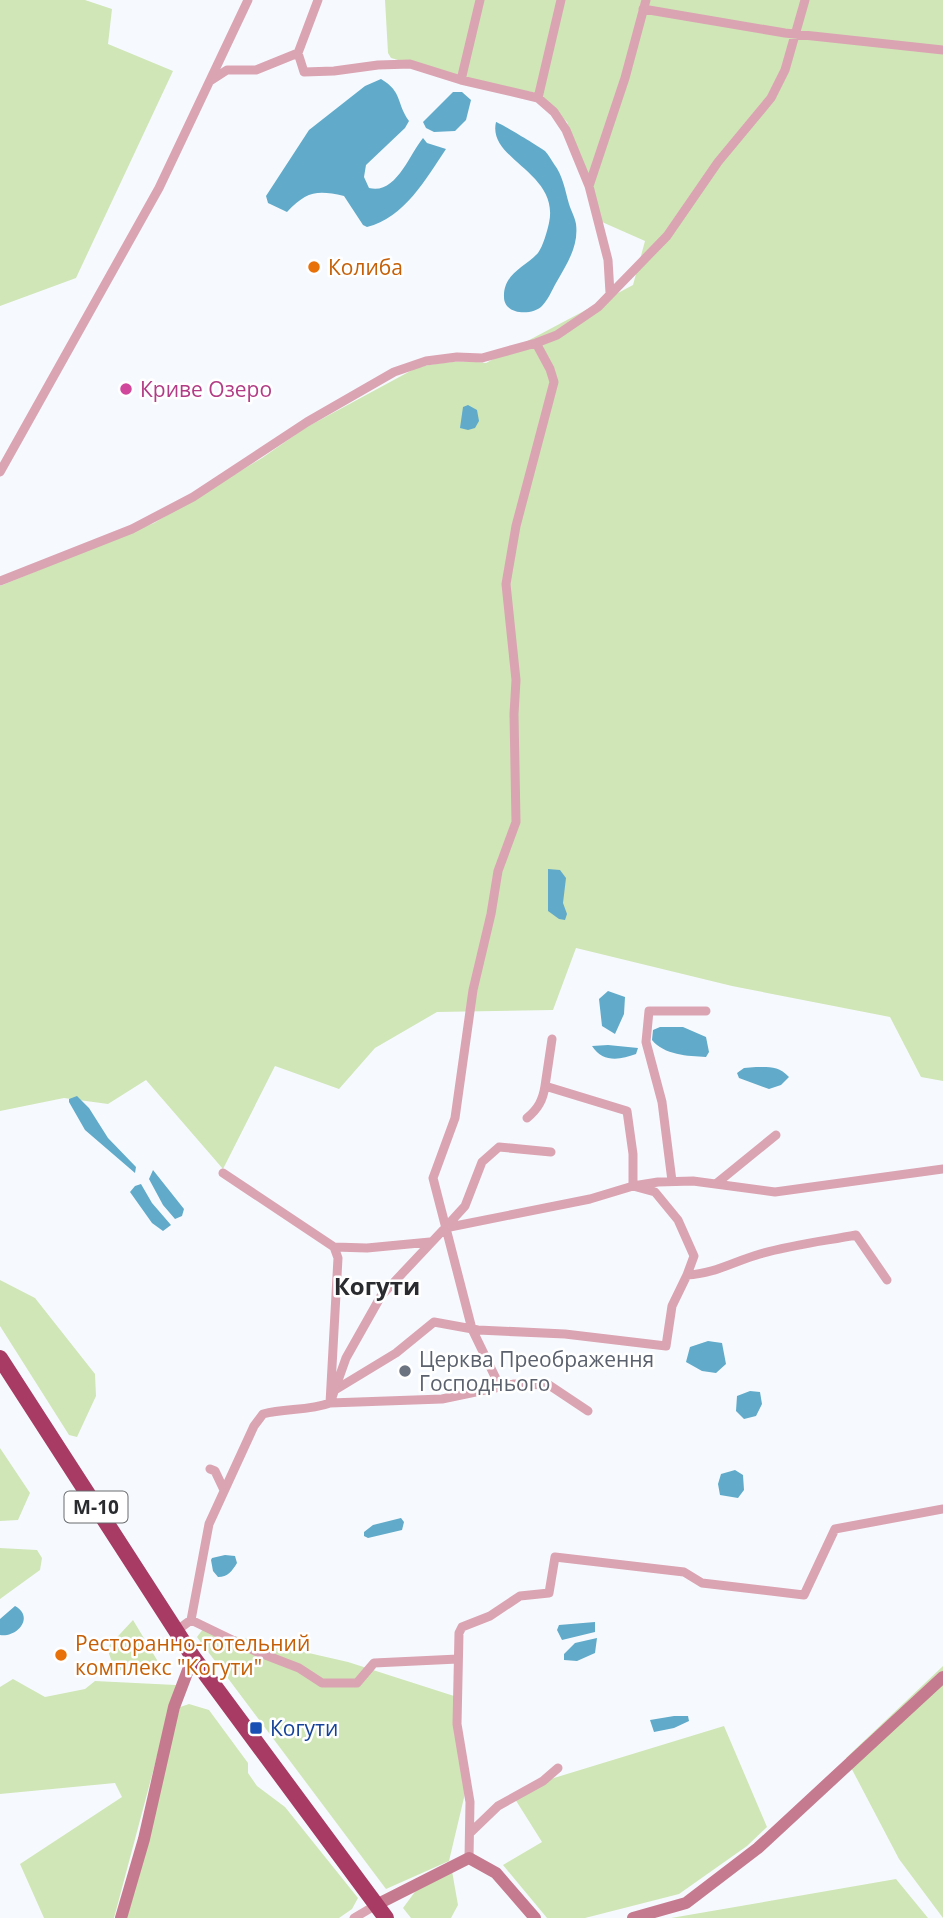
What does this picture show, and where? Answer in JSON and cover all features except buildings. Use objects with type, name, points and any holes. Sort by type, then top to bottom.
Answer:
[{"type":"highway","name":"М-10","points":[[0,1358],[193,1657],[381,1912]]},
{"type":"street","points":[[0,472],[162,189],[248,0]]},
{"type":"street","points":[[317,0],[298,53],[304,72],[410,64],[461,80],[538,98],[554,112],[566,130],[589,186],[608,260],[610,293]]},
{"type":"street","points":[[461,80],[480,0]]},
{"type":"street","points":[[538,98],[561,0]]},
{"type":"street","points":[[0,581],[145,523],[193,496],[307,422],[394,372],[426,360],[482,358],[536,343],[557,335],[598,307],[667,236],[718,162],[771,99],[785,70],[805,0]]},
{"type":"street","points":[[589,186],[625,78],[645,5],[785,33],[796,32],[943,50]]},
{"type":"street","points":[[210,81],[227,71],[256,70],[298,53]]},
{"type":"street","points":[[500,1387],[471,1329],[433,1178],[456,1118],[473,990],[498,871],[516,822],[516,680],[506,584],[516,526],[554,382],[536,343]]},
{"type":"street","points":[[672,1181],[662,1102],[646,1042],[649,1011],[706,1011]]},
{"type":"street","points":[[527,1118],[543,1099],[552,1039]]},
{"type":"street","points":[[545,1086],[627,1111],[633,1154],[633,1186]]},
{"type":"street","points":[[717,1184],[776,1135]]},
{"type":"street","points":[[330,1403],[346,1358],[381,1296],[465,1206],[482,1162],[499,1147],[551,1152]]},
{"type":"street","points":[[444,1227],[590,1199],[633,1186],[672,1181],[775,1192],[943,1169]]},
{"type":"street","points":[[223,1173],[334,1247],[367,1248],[430,1242]]},
{"type":"street","points":[[335,1390],[396,1353],[434,1322],[471,1329],[565,1334],[666,1346],[672,1306],[694,1256],[678,1220],[654,1192],[633,1186]]},
{"type":"street","points":[[687,1275],[706,1274],[759,1254],[856,1235],[887,1280]]},
{"type":"street","points":[[330,1403],[338,1258],[334,1247]]},
{"type":"street","points":[[176,1631],[191,1620],[209,1524],[254,1426],[263,1414],[313,1409],[330,1403],[442,1399],[514,1384],[549,1385],[588,1411]]},
{"type":"street","points":[[210,1469],[215,1471],[225,1490]]},
{"type":"street","points":[[469,1858],[470,1802],[457,1724],[459,1633],[462,1627],[490,1616],[520,1596],[549,1593],[555,1557],[684,1572],[702,1583],[804,1595],[835,1529],[943,1509]]},
{"type":"street","points":[[191,1620],[255,1651],[299,1668],[322,1683],[357,1683],[374,1663],[458,1660]]},
{"type":"street","points":[[121,1918],[144,1839],[174,1707],[193,1657]]},
{"type":"street","points":[[633,1918],[686,1903],[758,1848],[943,1676]]},
{"type":"street","points":[[471,1832],[498,1807],[543,1781],[558,1768]]},
{"type":"street","points":[[354,1918],[381,1912],[469,1858]]},
{"type":"street","points":[[469,1858],[496,1872],[535,1918]]},
{"type":"green space","points":[[0,0],[85,0],[112,9],[108,44],[173,71],[76,278],[0,306]]},
{"type":"green space","points":[[385,0],[943,0],[943,1081],[921,1077],[890,1017],[732,986],[576,948],[553,1010],[437,1012],[375,1048],[339,1089],[275,1066],[223,1169],[146,1080],[108,1104],[64,1098],[0,1111],[0,586],[154,523],[262,458],[305,428],[416,368],[451,362],[486,363],[633,285],[645,241],[602,222],[567,122],[537,93],[481,83],[391,58],[388,53]]},
{"type":"green space","points":[[0,1280],[35,1298],[95,1374],[96,1396],[77,1437],[69,1435],[0,1326]]},
{"type":"green space","points":[[0,1448],[30,1493],[18,1520],[0,1521]]},
{"type":"green space","points":[[0,1548],[37,1550],[42,1558],[40,1570],[0,1599]]},
{"type":"green space","points":[[133,1620],[157,1660],[154,1665],[115,1671],[107,1648]]},
{"type":"green space","points":[[203,1629],[348,1662],[454,1696],[467,1785],[449,1861],[386,1889],[197,1637]]},
{"type":"green space","points":[[943,1666],[943,1918],[899,1859],[846,1758]]},
{"type":"green space","points":[[13,1679],[45,1697],[85,1689],[95,1681],[176,1685],[114,1918],[44,1918],[20,1864],[122,1797],[115,1783],[0,1794],[0,1687]]},
{"type":"green space","points":[[189,1704],[209,1710],[248,1763],[248,1773],[257,1786],[285,1807],[358,1898],[352,1909],[339,1918],[124,1918],[180,1707]]},
{"type":"green space","points":[[724,1726],[767,1827],[747,1846],[679,1894],[585,1918],[547,1918],[503,1865],[542,1842],[515,1799],[531,1785]]},
{"type":"green space","points":[[452,1871],[458,1905],[451,1918],[411,1918],[403,1908],[417,1889]]},
{"type":"green space","points":[[896,1879],[928,1918],[671,1918]]},
{"type":"water","points":[[381,79],[396,93],[409,121],[366,165],[364,177],[369,188],[378,189],[394,180],[423,138],[427,143],[446,149],[413,196],[392,215],[367,227],[344,196],[313,194],[287,212],[268,203],[266,196],[309,130],[365,86]]},
{"type":"water","points":[[453,92],[462,92],[471,100],[466,120],[455,131],[434,132],[426,128],[423,122]]},
{"type":"water","points":[[496,122],[546,153],[562,178],[576,224],[576,240],[568,262],[546,301],[532,311],[519,312],[509,307],[505,303],[505,289],[511,277],[540,250],[549,223],[550,206],[535,179],[502,147],[496,135]]},
{"type":"water","points":[[468,405],[477,410],[479,421],[475,428],[468,430],[460,428],[463,407]]},
{"type":"water","points":[[548,869],[560,870],[566,878],[563,903],[567,914],[565,920],[548,911]]},
{"type":"water","points":[[608,991],[625,997],[624,1014],[615,1034],[602,1026],[599,999]]},
{"type":"water","points":[[660,1027],[683,1027],[706,1037],[709,1052],[706,1057],[699,1057],[663,1049],[652,1040],[653,1030]]},
{"type":"water","points":[[592,1046],[638,1048],[636,1054],[612,1059],[601,1055]]},
{"type":"water","points":[[744,1068],[778,1069],[789,1077],[781,1085],[769,1089],[739,1078],[737,1073]]},
{"type":"water","points":[[77,1096],[89,1108],[108,1138],[136,1167],[135,1173],[85,1130],[69,1102],[69,1099]]},
{"type":"water","points":[[153,1170],[184,1209],[182,1216],[175,1219],[163,1205],[149,1179]]},
{"type":"water","points":[[141,1184],[152,1203],[171,1225],[163,1231],[152,1223],[130,1192]]},
{"type":"water","points":[[708,1341],[722,1343],[726,1364],[716,1373],[702,1371],[686,1362],[690,1347]]},
{"type":"water","points":[[750,1391],[760,1392],[762,1404],[756,1416],[744,1419],[736,1411],[737,1396]]},
{"type":"water","points":[[735,1470],[743,1475],[744,1490],[738,1498],[720,1495],[718,1484],[721,1474]]},
{"type":"water","points":[[401,1518],[404,1522],[402,1530],[368,1538],[364,1536],[364,1532],[373,1525]]},
{"type":"water","points":[[225,1555],[235,1556],[237,1563],[229,1573],[218,1577],[213,1571],[211,1560]]},
{"type":"water","points":[[15,1606],[21,1611],[24,1621],[12,1633],[0,1635],[0,1619]]},
{"type":"water","points":[[595,1622],[595,1632],[562,1640],[557,1630],[559,1625]]},
{"type":"water","points":[[597,1638],[595,1653],[577,1661],[564,1660],[564,1654],[575,1643]]},
{"type":"water","points":[[688,1716],[689,1721],[674,1728],[654,1732],[650,1720]]},
{"type":"place","name":"Колиба","points":[[314,267]]},
{"type":"place","name":"Криве Озеро","points":[[126,389]]},
{"type":"place","name":"Церква Преображення Господнього","points":[[405,1371]]},
{"type":"place","name":"Ресторанно-готельний комплекс \"Когути\"","points":[[61,1655]]},
{"type":"place","name":"Когути","points":[[256,1728]]},
{"type":"district","name":"Когути","points":[[377,1285]]}]
